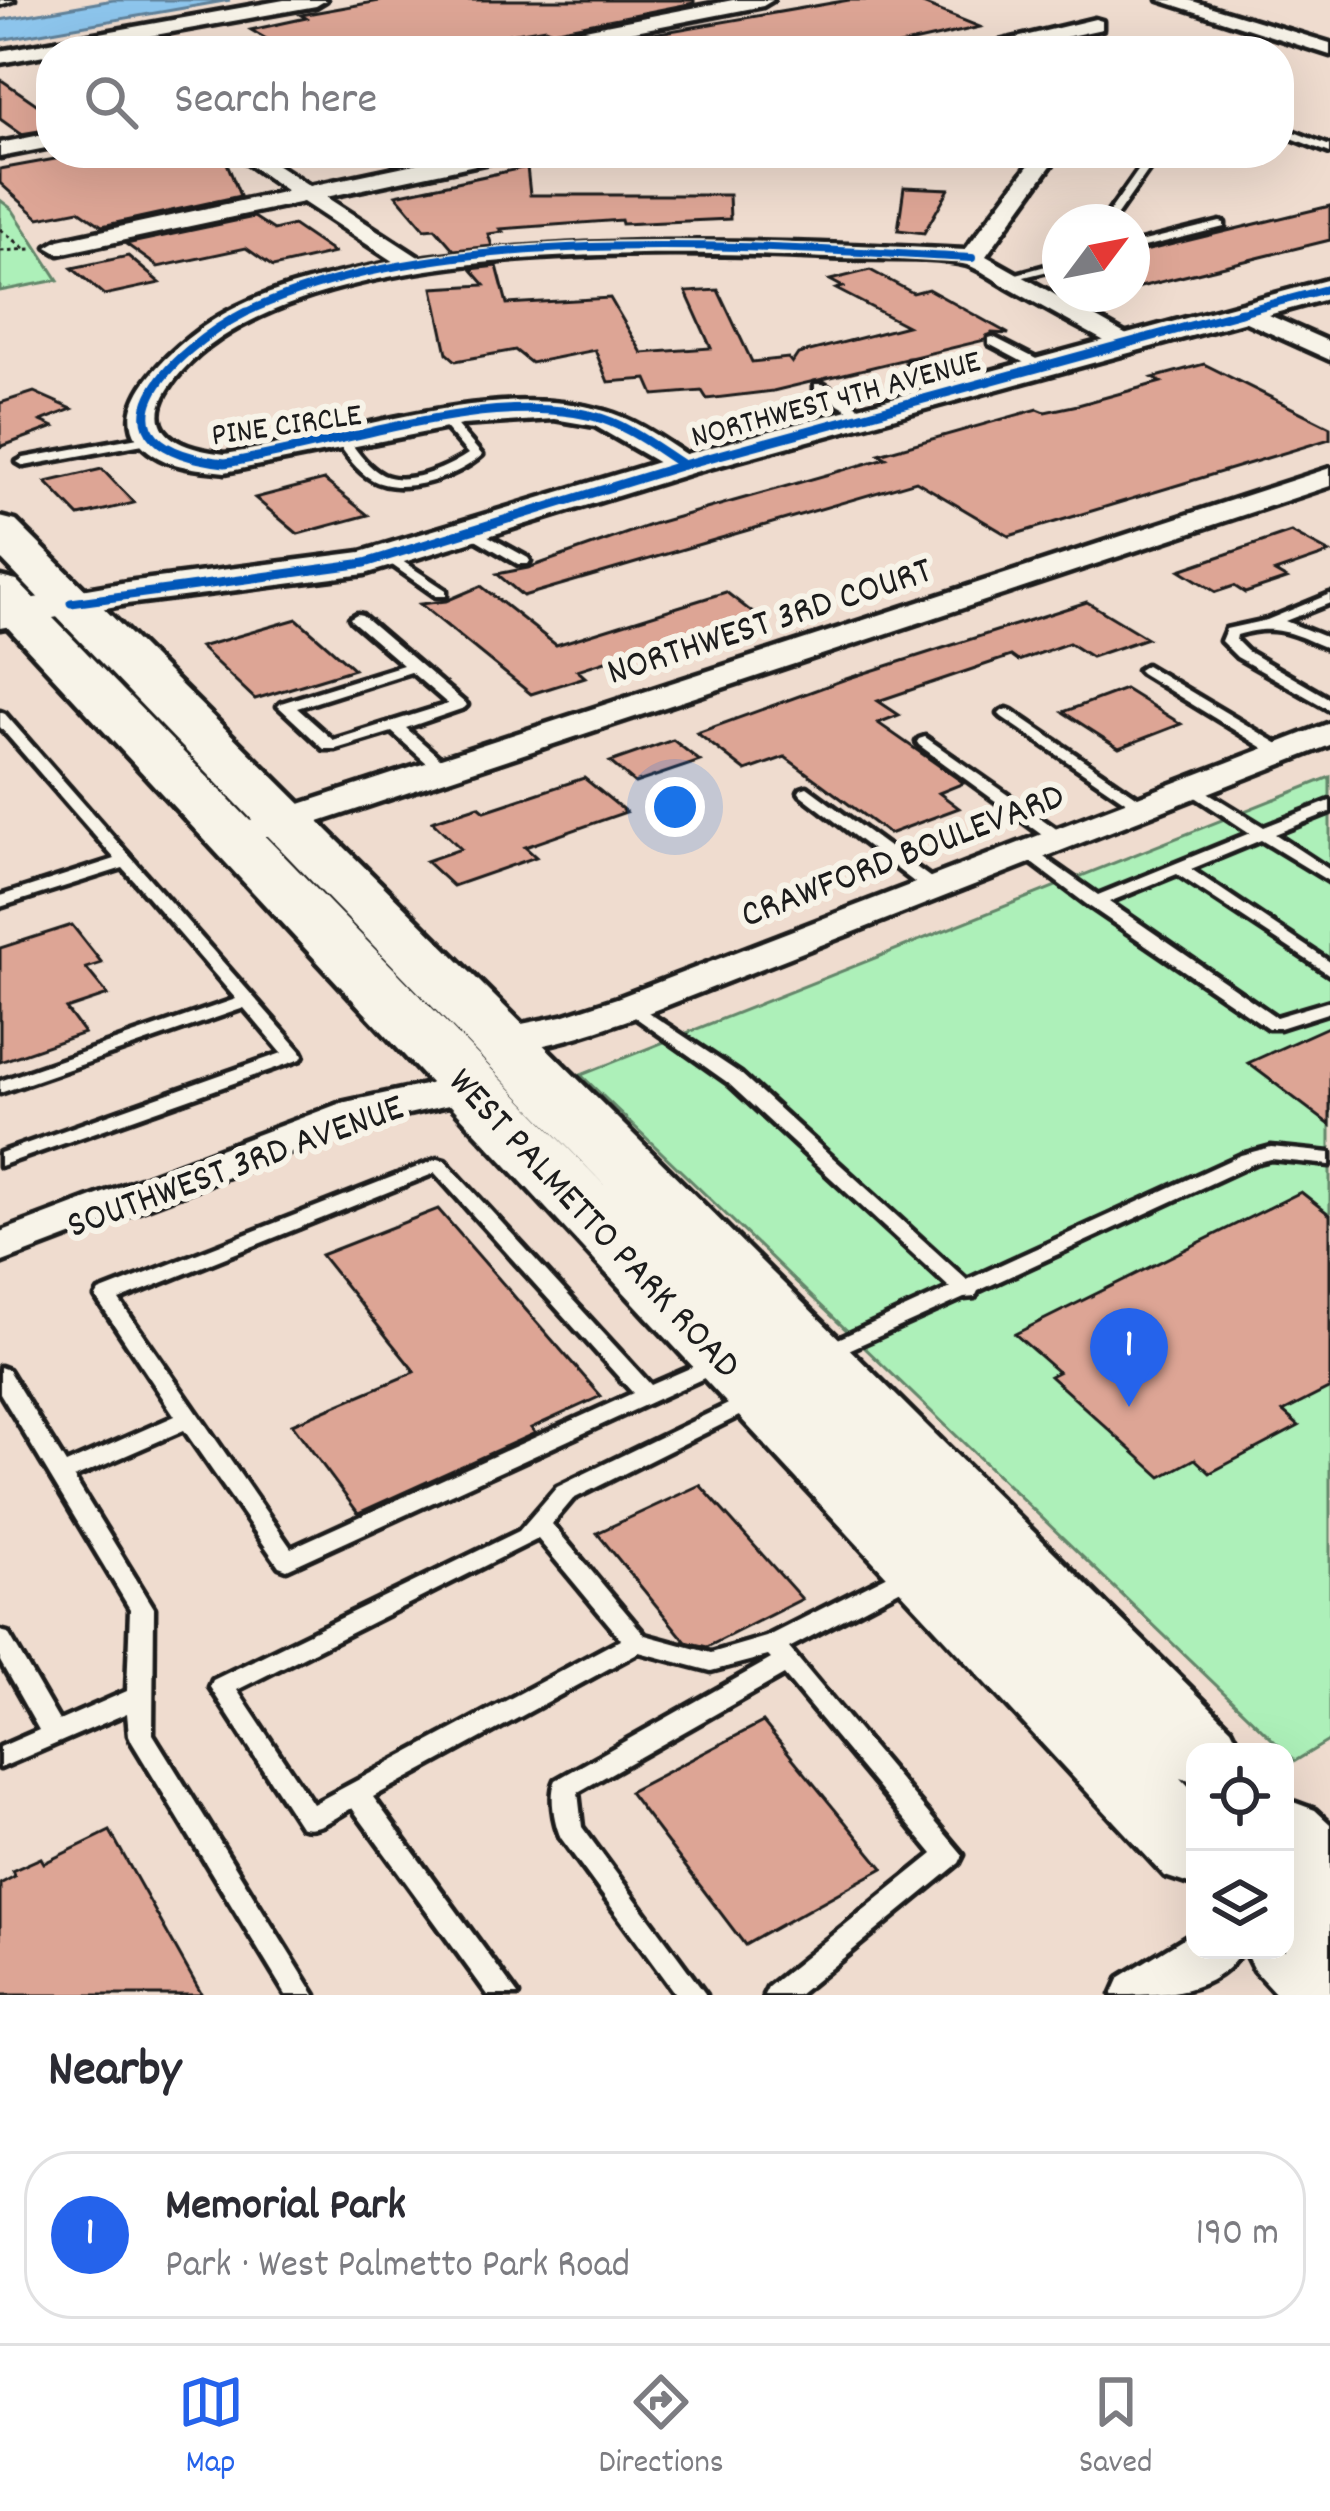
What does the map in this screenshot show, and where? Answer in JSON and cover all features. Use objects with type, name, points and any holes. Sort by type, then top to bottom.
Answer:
[{"type":"main road","name":"WEST PALMETTO PARK ROAD","points":[[0,531],[71,603],[259,830],[379,990],[531,1099],[584,1124],[768,1370],[926,1567],[1186,1841]]},
{"type":"main road","name":"WEST PALMETTO PARK ROAD","points":[[7,606],[259,830],[486,1064],[768,1370],[1192,1743]]},
{"type":"main road","points":[[1294,1952],[1330,1990]]},
{"type":"street","points":[[113,36],[316,0]]},
{"type":"street","points":[[571,36],[720,3],[763,0]]},
{"type":"street","points":[[1169,0],[1285,36]]},
{"type":"street","points":[[1030,36],[1100,18],[1089,36]]},
{"type":"street","points":[[1294,39],[1330,50]]},
{"type":"street","points":[[0,56],[36,50]]},
{"type":"street","points":[[0,150],[36,143]]},
{"type":"street","points":[[267,168],[418,267]]},
{"type":"street","points":[[59,248],[429,168]]},
{"type":"street","points":[[1038,168],[972,258],[1128,344]]},
{"type":"street","name":"PINE CIRCLE","points":[[683,465],[628,430],[591,416],[518,411],[224,463],[174,457],[149,439],[144,417],[150,397],[179,357],[214,331],[294,293],[418,267],[538,254],[682,248],[972,258]]},
{"type":"street","name":"NORTHWEST 4TH AVENUE","points":[[7,606],[71,603],[312,572],[389,557],[683,465],[1330,288]]},
{"type":"street","points":[[1244,312],[1330,352]]},
{"type":"street","name":"NORTHWEST 3RD COURT","points":[[259,830],[1330,477]]},
{"type":"street","name":"CRAWFORD BOULEVARD","points":[[486,1064],[570,1026],[1330,733]]},
{"type":"street","name":"SOUTHWEST 3RD AVENUE","points":[[0,1248],[486,1064]]},
{"type":"street","points":[[1141,1995],[1199,1959]]},
{"type":"lane","points":[[0,2],[10,0]]},
{"type":"lane","points":[[1294,135],[1330,150]]},
{"type":"lane","points":[[1120,204],[1145,168]]},
{"type":"lane","points":[[1150,242],[1220,225]]},
{"type":"lane","points":[[1008,278],[1042,270]]},
{"type":"lane","points":[[993,341],[1042,367]]},
{"type":"lane","points":[[912,364],[959,389]]},
{"type":"lane","points":[[819,387],[866,415]]},
{"type":"lane","points":[[344,442],[365,470],[390,482],[464,467],[476,454],[447,423]]},
{"type":"lane","points":[[24,462],[149,439]]},
{"type":"lane","points":[[472,531],[523,561]]},
{"type":"lane","points":[[389,557],[441,593]]},
{"type":"lane","points":[[1330,598],[1231,632],[1228,641],[1330,705]]},
{"type":"lane","points":[[357,618],[414,666],[459,705],[330,746],[286,706],[414,666]]},
{"type":"lane","points":[[1273,621],[1297,626],[1330,645]]},
{"type":"lane","points":[[1146,670],[1281,752]]},
{"type":"lane","points":[[1007,714],[1142,806]]},
{"type":"lane","points":[[0,717],[294,1055],[0,1160]]},
{"type":"lane","points":[[395,725],[443,770]]},
{"type":"lane","points":[[925,742],[1042,846],[1096,902],[1274,1024],[1330,1006]]},
{"type":"lane","points":[[1191,788],[1330,877]]},
{"type":"lane","points":[[807,792],[932,888]]},
{"type":"lane","points":[[1096,902],[1330,806]]},
{"type":"lane","points":[[0,902],[126,861]]},
{"type":"lane","points":[[1179,868],[1330,970]]},
{"type":"lane","points":[[0,1087],[247,1001]]},
{"type":"lane","points":[[631,1006],[734,1078],[968,1292]]},
{"type":"lane","points":[[648,1395],[438,1165],[106,1297],[287,1560],[648,1395],[768,1370],[968,1292],[1248,1159],[1271,1153],[1330,1159]]},
{"type":"lane","points":[[637,1642],[309,1819],[222,1687],[527,1538],[565,1493],[768,1370]]},
{"type":"lane","points":[[0,1375],[142,1608],[145,1649],[136,1698],[140,1736],[301,1995]]},
{"type":"lane","points":[[62,1475],[188,1419]]},
{"type":"lane","points":[[539,1524],[637,1642],[711,1662],[780,1654]]},
{"type":"lane","points":[[692,1995],[570,1830],[565,1787],[926,1567]]},
{"type":"lane","points":[[0,1640],[54,1734]]},
{"type":"lane","points":[[778,1995],[950,1855],[780,1654]]},
{"type":"lane","points":[[0,1758],[136,1698]]},
{"type":"lane","points":[[356,1793],[503,1995]]},
{"type":"path","points":[[0,229],[26,249]]},
{"type":"green space","points":[[0,200],[12,209],[58,280],[0,291]]},
{"type":"green space","points":[[1330,777],[1330,1740],[1295,1761],[1294,1743],[1276,1743],[581,1075]]},
{"type":"water","points":[[113,0],[230,0],[0,40],[0,20]]},
{"type":"building","points":[[385,0],[694,0],[552,31],[545,28],[498,36],[261,36],[251,30],[306,18],[301,15]]},
{"type":"building","points":[[849,0],[913,0],[980,27],[940,36],[642,36]]},
{"type":"building","points":[[0,79],[36,104],[36,132],[21,134],[0,119]]},
{"type":"building","points":[[36,162],[36,168],[229,168],[240,196],[102,226],[79,210],[39,218],[0,183],[0,169]]},
{"type":"building","points":[[527,168],[530,195],[729,195],[730,219],[622,224],[621,220],[500,229],[503,232],[488,234],[492,246],[454,250],[435,228],[425,229],[396,195]]},
{"type":"building","points":[[904,187],[949,189],[924,233],[898,230]]},
{"type":"building","points":[[1330,206],[1330,240],[1150,285],[1150,250]]},
{"type":"building","points":[[254,217],[274,230],[293,225],[334,253],[273,267],[246,248],[158,267],[126,244]]},
{"type":"building","points":[[128,256],[160,283],[104,295],[72,268]]},
{"type":"building","points":[[497,266],[507,304],[610,298],[642,353],[711,348],[686,292],[718,290],[752,362],[788,358],[792,363],[798,354],[907,326],[836,289],[843,287],[830,280],[870,270],[913,293],[928,289],[1009,334],[992,333],[985,340],[773,391],[707,399],[702,391],[654,395],[647,379],[608,382],[595,350],[531,363],[515,350],[456,361],[447,353],[433,288],[485,285],[471,269]]},
{"type":"building","points":[[1204,364],[1330,427],[1330,439],[1009,536],[916,481],[523,596],[497,574],[886,458],[879,454],[1038,409],[1045,412],[1078,405],[1161,382],[1153,378]]},
{"type":"building","points":[[34,392],[72,409],[41,421],[54,427],[0,447],[0,403]]},
{"type":"building","points":[[102,469],[134,503],[79,516],[46,482]]},
{"type":"building","points":[[324,480],[368,515],[298,534],[255,498]]},
{"type":"building","points":[[1291,532],[1330,553],[1275,572],[1287,579],[1245,593],[1234,586],[1216,592],[1180,570]]},
{"type":"building","points":[[481,586],[556,645],[726,592],[762,620],[696,639],[690,634],[577,670],[585,677],[531,694],[420,604],[446,601]]},
{"type":"building","points":[[1087,602],[1147,638],[1091,657],[1069,643],[1018,661],[1011,656],[878,701],[899,715],[878,723],[964,783],[939,793],[959,808],[889,834],[785,757],[746,771],[697,733],[846,679]]},
{"type":"building","points":[[297,619],[354,669],[255,699],[200,647]]},
{"type":"building","points":[[1125,689],[1181,724],[1119,748],[1063,712]]},
{"type":"building","points":[[673,740],[700,761],[635,783],[610,762]]},
{"type":"building","points":[[584,778],[626,812],[525,847],[536,857],[453,886],[426,861],[461,849],[432,821],[479,806],[485,811]]},
{"type":"building","points":[[72,925],[102,963],[86,968],[108,995],[66,1009],[84,1033],[0,1062],[0,948]]},
{"type":"building","points":[[1330,1026],[1330,1125],[1248,1063]]},
{"type":"building","points":[[1301,1192],[1330,1215],[1330,1388],[1283,1412],[1299,1426],[1210,1473],[1195,1459],[1161,1477],[1050,1376],[1058,1372],[1015,1334]]},
{"type":"building","points":[[438,1209],[601,1396],[531,1428],[535,1433],[358,1513],[292,1424],[415,1372],[321,1255]]},
{"type":"building","points":[[700,1485],[802,1599],[707,1647],[686,1642],[597,1533]]},
{"type":"building","points":[[763,1722],[883,1868],[745,1945],[629,1792]]},
{"type":"building","points":[[110,1831],[202,1995],[0,1995],[0,1884],[15,1876],[12,1871],[41,1858],[44,1863]]},
{"type":"cycle path","points":[[683,465],[605,420],[554,411],[462,417],[225,463],[188,459],[163,449],[149,435],[145,417],[163,376],[221,326],[300,291],[411,266],[490,256],[651,247],[972,258]]},
{"type":"cycle path","points":[[71,603],[365,563],[683,465],[1330,288]]},
{"type":"place","name":"Memorial Park","points":[[1129,1407]]}]
